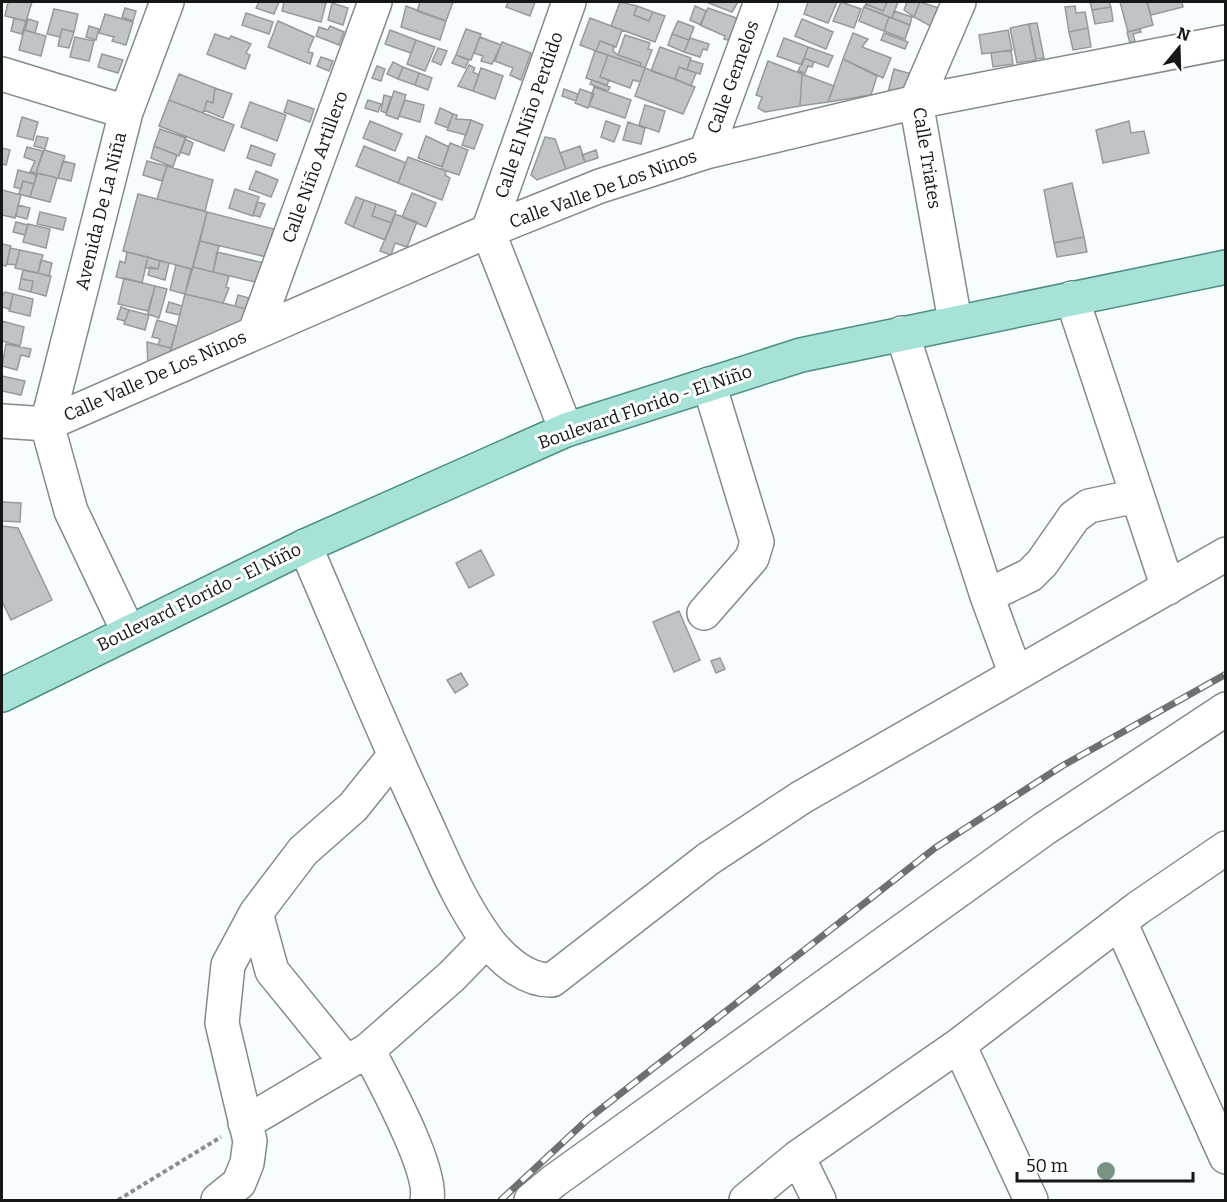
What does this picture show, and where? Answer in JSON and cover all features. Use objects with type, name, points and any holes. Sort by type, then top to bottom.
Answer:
[{"type":"main road","name":"Boulevard Florido - El Niño","points":[[2,695],[128,631],[305,546],[566,430],[801,355],[955,321],[1226,267]]},
{"type":"street","name":"Avenida De La Niña","points":[[47,424],[126,112],[167,2]]},
{"type":"street","name":"Calle Niño Artillero","points":[[255,332],[375,2]]},
{"type":"street","name":"Calle El Niño Perdido","points":[[488,231],[569,2]]},
{"type":"street","name":"Calle Gemelos","points":[[706,152],[760,2]]},
{"type":"street","name":"Calle Triates","points":[[955,321],[916,102],[959,2]]},
{"type":"street","name":"Calle Valle De Los Ninos","points":[[47,424],[488,231],[600,186],[706,152],[916,102],[1226,42]]},
{"type":"street","points":[[2,74],[126,112]]},
{"type":"street","points":[[488,231],[566,430]]},
{"type":"street","points":[[1072,298],[1168,588]]},
{"type":"street","points":[[902,333],[987,596],[1015,672]]},
{"type":"street","points":[[704,613],[752,558],[757,542],[709,384]]},
{"type":"street","points":[[2,421],[47,424],[71,511],[128,631]]},
{"type":"street","points":[[987,596],[1030,575],[1042,563],[1074,517],[1089,506],[1137,496]]},
{"type":"street","points":[[305,546],[394,756],[458,892],[487,940],[523,974],[537,981],[552,980],[708,859],[802,797],[1015,672],[1226,554]]},
{"type":"street","points":[[531,1200],[1044,829],[1226,709]]},
{"type":"street","points":[[218,1200],[239,1183],[247,1163],[250,1141],[222,1023],[228,965],[256,912],[303,851],[353,807],[394,756]]},
{"type":"street","points":[[746,1200],[798,1157],[959,1045],[1120,922],[1226,848]]},
{"type":"street","points":[[256,912],[273,971],[357,1056],[403,1116],[428,1181],[427,1200]]},
{"type":"street","points":[[1120,922],[1226,1157]]},
{"type":"street","points":[[245,1123],[357,1056],[452,976],[487,940]]},
{"type":"street","points":[[959,1045],[1031,1200]]},
{"type":"street","points":[[798,1157],[819,1200]]},
{"type":"path","points":[[118,1200],[245,1123]]},
{"type":"building","points":[[8,2],[32,2],[26,21],[5,16]]},
{"type":"building","points":[[259,2],[279,2],[274,14],[256,8]]},
{"type":"building","points":[[284,2],[326,3],[321,22],[282,11]]},
{"type":"building","points":[[420,2],[453,2],[446,21],[417,11]]},
{"type":"building","points":[[508,2],[535,2],[530,16],[506,7]]},
{"type":"building","points":[[620,2],[637,6],[634,15],[649,21],[653,12],[665,16],[655,42],[611,26]]},
{"type":"building","points":[[706,2],[738,2],[732,12]]},
{"type":"building","points":[[808,2],[837,2],[828,23],[804,14]]},
{"type":"building","points":[[841,2],[861,9],[854,28],[833,21]]},
{"type":"building","points":[[867,2],[887,2],[883,11],[866,4]]},
{"type":"building","points":[[887,2],[898,2],[892,18],[864,7],[866,4],[883,11]]},
{"type":"building","points":[[907,2],[920,2],[914,17],[904,10]]},
{"type":"building","points":[[920,2],[939,8],[932,27],[914,17]]},
{"type":"building","points":[[1090,2],[1109,2],[1111,7],[1092,10]]},
{"type":"building","points":[[1120,2],[1147,2],[1153,25],[1128,32]]},
{"type":"building","points":[[1147,2],[1182,2],[1183,7],[1151,15]]},
{"type":"building","points":[[332,3],[348,8],[343,25],[328,20]]},
{"type":"building","points":[[406,6],[446,21],[440,40],[401,27]]},
{"type":"building","points":[[637,6],[653,12],[649,21],[634,15]]},
{"type":"building","points":[[695,6],[706,11],[701,25],[690,20]]},
{"type":"building","points":[[1075,6],[1076,13],[1085,12],[1088,28],[1069,32],[1065,7]]},
{"type":"building","points":[[864,7],[889,17],[884,31],[859,21]]},
{"type":"building","points":[[1111,7],[1113,21],[1095,24],[1092,10]]},
{"type":"building","points":[[125,8],[136,11],[133,21],[122,17]]},
{"type":"building","points":[[708,8],[739,19],[731,41],[700,25]]},
{"type":"building","points":[[54,9],[78,14],[74,32],[62,29],[60,37],[47,34]]},
{"type":"building","points":[[894,11],[912,17],[910,25],[892,18]]},
{"type":"building","points":[[246,13],[273,22],[269,34],[242,25]]},
{"type":"building","points":[[105,14],[133,22],[126,45],[112,41],[114,37],[99,33]]},
{"type":"building","points":[[889,17],[910,25],[905,39],[884,31]]},
{"type":"building","points":[[14,18],[26,21],[22,34],[11,31]]},
{"type":"building","points":[[590,18],[622,30],[616,47],[600,41],[596,51],[580,45]]},
{"type":"building","points":[[28,19],[38,22],[35,33],[25,30]]},
{"type":"building","points":[[802,19],[833,32],[826,49],[795,36]]},
{"type":"building","points":[[278,21],[314,37],[308,52],[313,53],[310,64],[268,47]]},
{"type":"building","points":[[678,21],[694,27],[689,40],[672,34]]},
{"type":"building","points":[[1037,23],[1044,58],[1036,59],[1029,24]]},
{"type":"building","points":[[1029,24],[1036,60],[1017,63],[1010,28]]},
{"type":"building","points":[[89,26],[99,29],[96,40],[86,37]]},
{"type":"building","points":[[330,26],[344,32],[339,45],[316,36],[319,27],[328,30]]},
{"type":"building","points":[[1088,28],[1091,47],[1073,50],[1069,32]]},
{"type":"building","points":[[62,29],[74,32],[69,48],[58,46]]},
{"type":"building","points":[[466,29],[481,34],[471,60],[456,55]]},
{"type":"building","points":[[1140,29],[1141,32],[1133,34],[1135,41],[1130,43],[1127,32]]},
{"type":"building","points":[[24,30],[46,36],[41,56],[19,50]]},
{"type":"building","points":[[390,30],[416,40],[411,53],[385,44]]},
{"type":"building","points":[[1008,30],[1012,50],[982,54],[979,35]]},
{"type":"building","points":[[853,33],[868,39],[862,47],[891,58],[883,78],[843,59]]},
{"type":"building","points":[[884,33],[908,42],[905,49],[881,40]]},
{"type":"building","points":[[215,34],[229,39],[231,36],[251,44],[246,53],[250,55],[245,69],[207,54]]},
{"type":"building","points":[[672,34],[689,40],[684,52],[668,45]]},
{"type":"building","points":[[625,35],[650,43],[648,49],[652,50],[645,68],[640,66],[641,63],[618,55]]},
{"type":"building","points":[[75,37],[94,41],[89,61],[70,57]]},
{"type":"building","points":[[480,37],[501,45],[492,64],[481,61],[483,56],[474,53]]},
{"type":"building","points":[[690,38],[709,44],[707,50],[703,49],[700,57],[684,52]]},
{"type":"building","points":[[784,38],[808,47],[802,65],[777,56]]},
{"type":"building","points":[[416,40],[435,47],[425,71],[407,64]]},
{"type":"building","points":[[600,41],[614,46],[613,51],[618,55],[641,63],[640,66],[596,51]]},
{"type":"building","points":[[502,42],[531,53],[521,80],[510,75],[513,68],[495,61]]},
{"type":"building","points":[[660,47],[691,58],[687,70],[679,67],[675,79],[651,71]]},
{"type":"building","points":[[808,47],[833,56],[828,67],[804,58]]},
{"type":"building","points":[[438,48],[447,51],[441,65],[432,61]]},
{"type":"building","points":[[1011,50],[1013,64],[993,67],[991,53]]},
{"type":"building","points":[[595,51],[608,55],[600,77],[609,80],[607,85],[586,78]]},
{"type":"building","points":[[102,54],[123,60],[118,73],[98,67]]},
{"type":"building","points":[[456,55],[469,60],[465,68],[452,63]]},
{"type":"building","points":[[608,55],[645,68],[640,82],[633,80],[630,88],[600,77]]},
{"type":"building","points":[[321,57],[333,61],[329,71],[317,66]]},
{"type":"building","points":[[804,58],[814,62],[812,67],[808,66],[805,73],[798,71]]},
{"type":"building","points":[[843,59],[877,76],[871,95],[828,102]]},
{"type":"building","points":[[690,60],[703,64],[700,74],[687,70]]},
{"type":"building","points":[[768,61],[802,74],[800,106],[765,112],[758,108],[762,97],[756,95]]},
{"type":"building","points":[[393,62],[403,67],[398,79],[387,74]]},
{"type":"building","points":[[469,65],[475,68],[473,72],[479,75],[473,91],[458,86]]},
{"type":"building","points":[[377,66],[385,69],[381,81],[372,78]]},
{"type":"building","points":[[403,67],[419,73],[415,85],[398,79]]},
{"type":"building","points":[[679,67],[696,73],[691,86],[675,79]]},
{"type":"building","points":[[481,68],[503,76],[495,99],[473,91]]},
{"type":"building","points":[[645,68],[695,87],[683,114],[635,96]]},
{"type":"building","points":[[894,69],[915,75],[909,89],[888,92]]},
{"type":"building","points":[[419,73],[432,78],[428,90],[415,85]]},
{"type":"building","points":[[179,74],[215,88],[213,103],[207,101],[203,113],[169,100]]},
{"type":"building","points":[[802,74],[834,86],[828,102],[800,106]]},
{"type":"building","points":[[592,80],[610,87],[608,91],[590,84]]},
{"type":"building","points":[[594,87],[631,100],[625,118],[589,106]]},
{"type":"building","points":[[215,88],[232,94],[223,118],[204,110],[207,101],[213,103]]},
{"type":"building","points":[[564,89],[578,94],[576,101],[562,96]]},
{"type":"building","points":[[580,89],[594,94],[588,108],[575,103]]},
{"type":"building","points":[[394,91],[406,95],[398,119],[386,115]]},
{"type":"building","points":[[384,95],[391,97],[386,113],[381,111]]},
{"type":"building","points":[[169,100],[234,125],[224,151],[159,126]]},
{"type":"building","points":[[288,100],[314,109],[310,122],[284,112]]},
{"type":"building","points":[[368,100],[381,104],[378,112],[365,108]]},
{"type":"building","points":[[405,100],[424,105],[420,122],[399,116]]},
{"type":"building","points":[[250,102],[286,115],[277,141],[241,127]]},
{"type":"building","points":[[645,105],[665,111],[659,132],[639,125]]},
{"type":"building","points":[[440,108],[453,114],[448,128],[435,123]]},
{"type":"building","points":[[453,114],[457,115],[456,119],[471,120],[466,135],[447,130]]},
{"type":"building","points":[[22,117],[38,122],[33,140],[17,136]]},
{"type":"building","points":[[471,120],[483,125],[474,149],[462,145]]},
{"type":"building","points":[[370,121],[402,134],[395,151],[363,138]]},
{"type":"building","points":[[606,121],[620,126],[614,142],[601,137]]},
{"type":"building","points":[[1129,121],[1131,133],[1144,131],[1149,153],[1103,163],[1096,130]]},
{"type":"building","points":[[628,122],[645,128],[641,144],[623,140]]},
{"type":"building","points":[[160,129],[186,138],[179,156],[154,146]]},
{"type":"building","points":[[37,136],[48,138],[45,149],[34,146]]},
{"type":"building","points":[[426,136],[449,147],[442,167],[418,158]]},
{"type":"building","points":[[545,137],[555,139],[566,169],[537,180],[531,175]]},
{"type":"building","points":[[185,139],[193,143],[189,155],[180,152]]},
{"type":"building","points":[[450,143],[468,150],[459,175],[441,169]]},
{"type":"building","points":[[251,145],[275,154],[271,166],[247,158]]},
{"type":"building","points":[[154,146],[177,155],[173,167],[151,158]]},
{"type":"building","points":[[364,146],[406,163],[398,183],[356,166]]},
{"type":"building","points":[[580,146],[585,162],[566,169],[560,153]]},
{"type":"building","points":[[27,147],[43,151],[36,173],[30,172],[35,161],[24,157]]},
{"type":"building","points":[[2,148],[10,150],[6,165],[2,164]]},
{"type":"building","points":[[44,150],[65,156],[58,178],[36,173]]},
{"type":"building","points":[[596,150],[598,158],[585,162],[582,155]]},
{"type":"building","points":[[408,157],[446,171],[445,175],[450,178],[442,200],[398,183]]},
{"type":"building","points":[[63,161],[75,164],[71,181],[58,178]]},
{"type":"building","points":[[147,161],[167,166],[162,181],[143,175]]},
{"type":"building","points":[[167,166],[213,180],[205,211],[157,199]]},
{"type":"building","points":[[18,170],[37,175],[34,184],[23,181],[21,189],[14,187]]},
{"type":"building","points":[[256,171],[278,180],[271,197],[249,189]]},
{"type":"building","points":[[37,173],[57,178],[50,202],[30,197]]},
{"type":"building","points":[[23,181],[34,184],[30,197],[19,194]]},
{"type":"building","points":[[1072,183],[1084,237],[1054,243],[1044,190]]},
{"type":"building","points":[[235,189],[259,197],[253,216],[229,208]]},
{"type":"building","points":[[2,190],[21,195],[15,218],[2,215]]},
{"type":"building","points":[[412,193],[436,203],[426,227],[402,217]]},
{"type":"building","points":[[138,194],[207,212],[192,269],[123,251]]},
{"type":"building","points":[[356,197],[364,200],[353,227],[345,223]]},
{"type":"building","points":[[364,200],[376,204],[372,216],[392,223],[385,240],[353,227]]},
{"type":"building","points":[[257,202],[265,204],[260,217],[253,215]]},
{"type":"building","points":[[376,204],[396,211],[392,223],[372,216]]},
{"type":"building","points":[[18,205],[30,208],[27,219],[16,216]]},
{"type":"building","points":[[40,212],[66,218],[63,230],[37,224]]},
{"type":"building","points":[[207,212],[274,229],[266,257],[200,241]]},
{"type":"building","points":[[395,214],[417,222],[407,247],[395,243],[391,255],[380,251]]},
{"type":"building","points":[[16,222],[28,225],[25,235],[13,232]]},
{"type":"building","points":[[28,224],[50,229],[46,248],[23,242]]},
{"type":"building","points":[[1084,237],[1087,252],[1057,257],[1054,243]]},
{"type":"building","points":[[200,241],[219,246],[213,272],[193,267]]},
{"type":"building","points":[[2,244],[11,246],[6,266],[2,265]]},
{"type":"building","points":[[10,248],[20,250],[16,265],[7,264]]},
{"type":"building","points":[[20,250],[43,255],[38,273],[15,268]]},
{"type":"building","points":[[127,252],[148,257],[142,283],[116,277],[120,261],[125,263]]},
{"type":"building","points":[[217,252],[264,263],[259,283],[213,272]]},
{"type":"building","points":[[148,257],[160,261],[158,269],[145,268]]},
{"type":"building","points":[[41,260],[52,263],[49,276],[38,273]]},
{"type":"building","points":[[160,261],[169,263],[165,280],[148,275],[150,267],[158,269]]},
{"type":"building","points":[[176,265],[191,269],[185,294],[170,290]]},
{"type":"building","points":[[193,267],[229,276],[226,287],[229,288],[223,303],[185,294]]},
{"type":"building","points":[[23,270],[51,276],[46,296],[31,292],[33,281],[21,279]]},
{"type":"building","points":[[124,278],[155,286],[148,311],[118,304]]},
{"type":"building","points":[[21,279],[33,281],[31,292],[19,289]]},
{"type":"building","points":[[155,286],[167,289],[159,318],[148,314]]},
{"type":"building","points":[[5,292],[13,294],[10,309],[2,307],[2,296]]},
{"type":"building","points":[[13,294],[33,299],[30,316],[9,311]]},
{"type":"building","points":[[185,294],[256,312],[254,320],[168,362]]},
{"type":"building","points":[[238,295],[260,301],[256,312],[235,306]]},
{"type":"building","points":[[169,302],[182,306],[180,315],[166,312]]},
{"type":"building","points":[[121,307],[129,310],[125,321],[117,319]]},
{"type":"building","points":[[129,310],[149,315],[145,330],[124,324]]},
{"type":"building","points":[[157,320],[177,326],[171,348],[158,345],[160,339],[152,337]]},
{"type":"building","points":[[2,321],[24,327],[20,346],[2,341]]},
{"type":"building","points":[[147,342],[171,348],[168,361],[148,369]]},
{"type":"building","points":[[6,344],[31,349],[29,357],[21,355],[17,370],[2,366]]},
{"type":"building","points":[[2,376],[25,381],[21,395],[2,391]]},
{"type":"building","points":[[2,502],[21,503],[20,522],[2,521]]},
{"type":"building","points":[[2,526],[18,528],[52,600],[11,620],[2,601]]},
{"type":"building","points":[[481,550],[494,575],[469,588],[456,563]]},
{"type":"building","points":[[679,611],[700,660],[674,672],[653,622]]},
{"type":"building","points":[[720,658],[725,669],[716,673],[711,661]]},
{"type":"building","points":[[461,673],[468,685],[455,693],[447,680]]},
{"type":"railway","points":[[501,1200],[588,1119],[935,848],[1062,766],[1226,674]]}]
